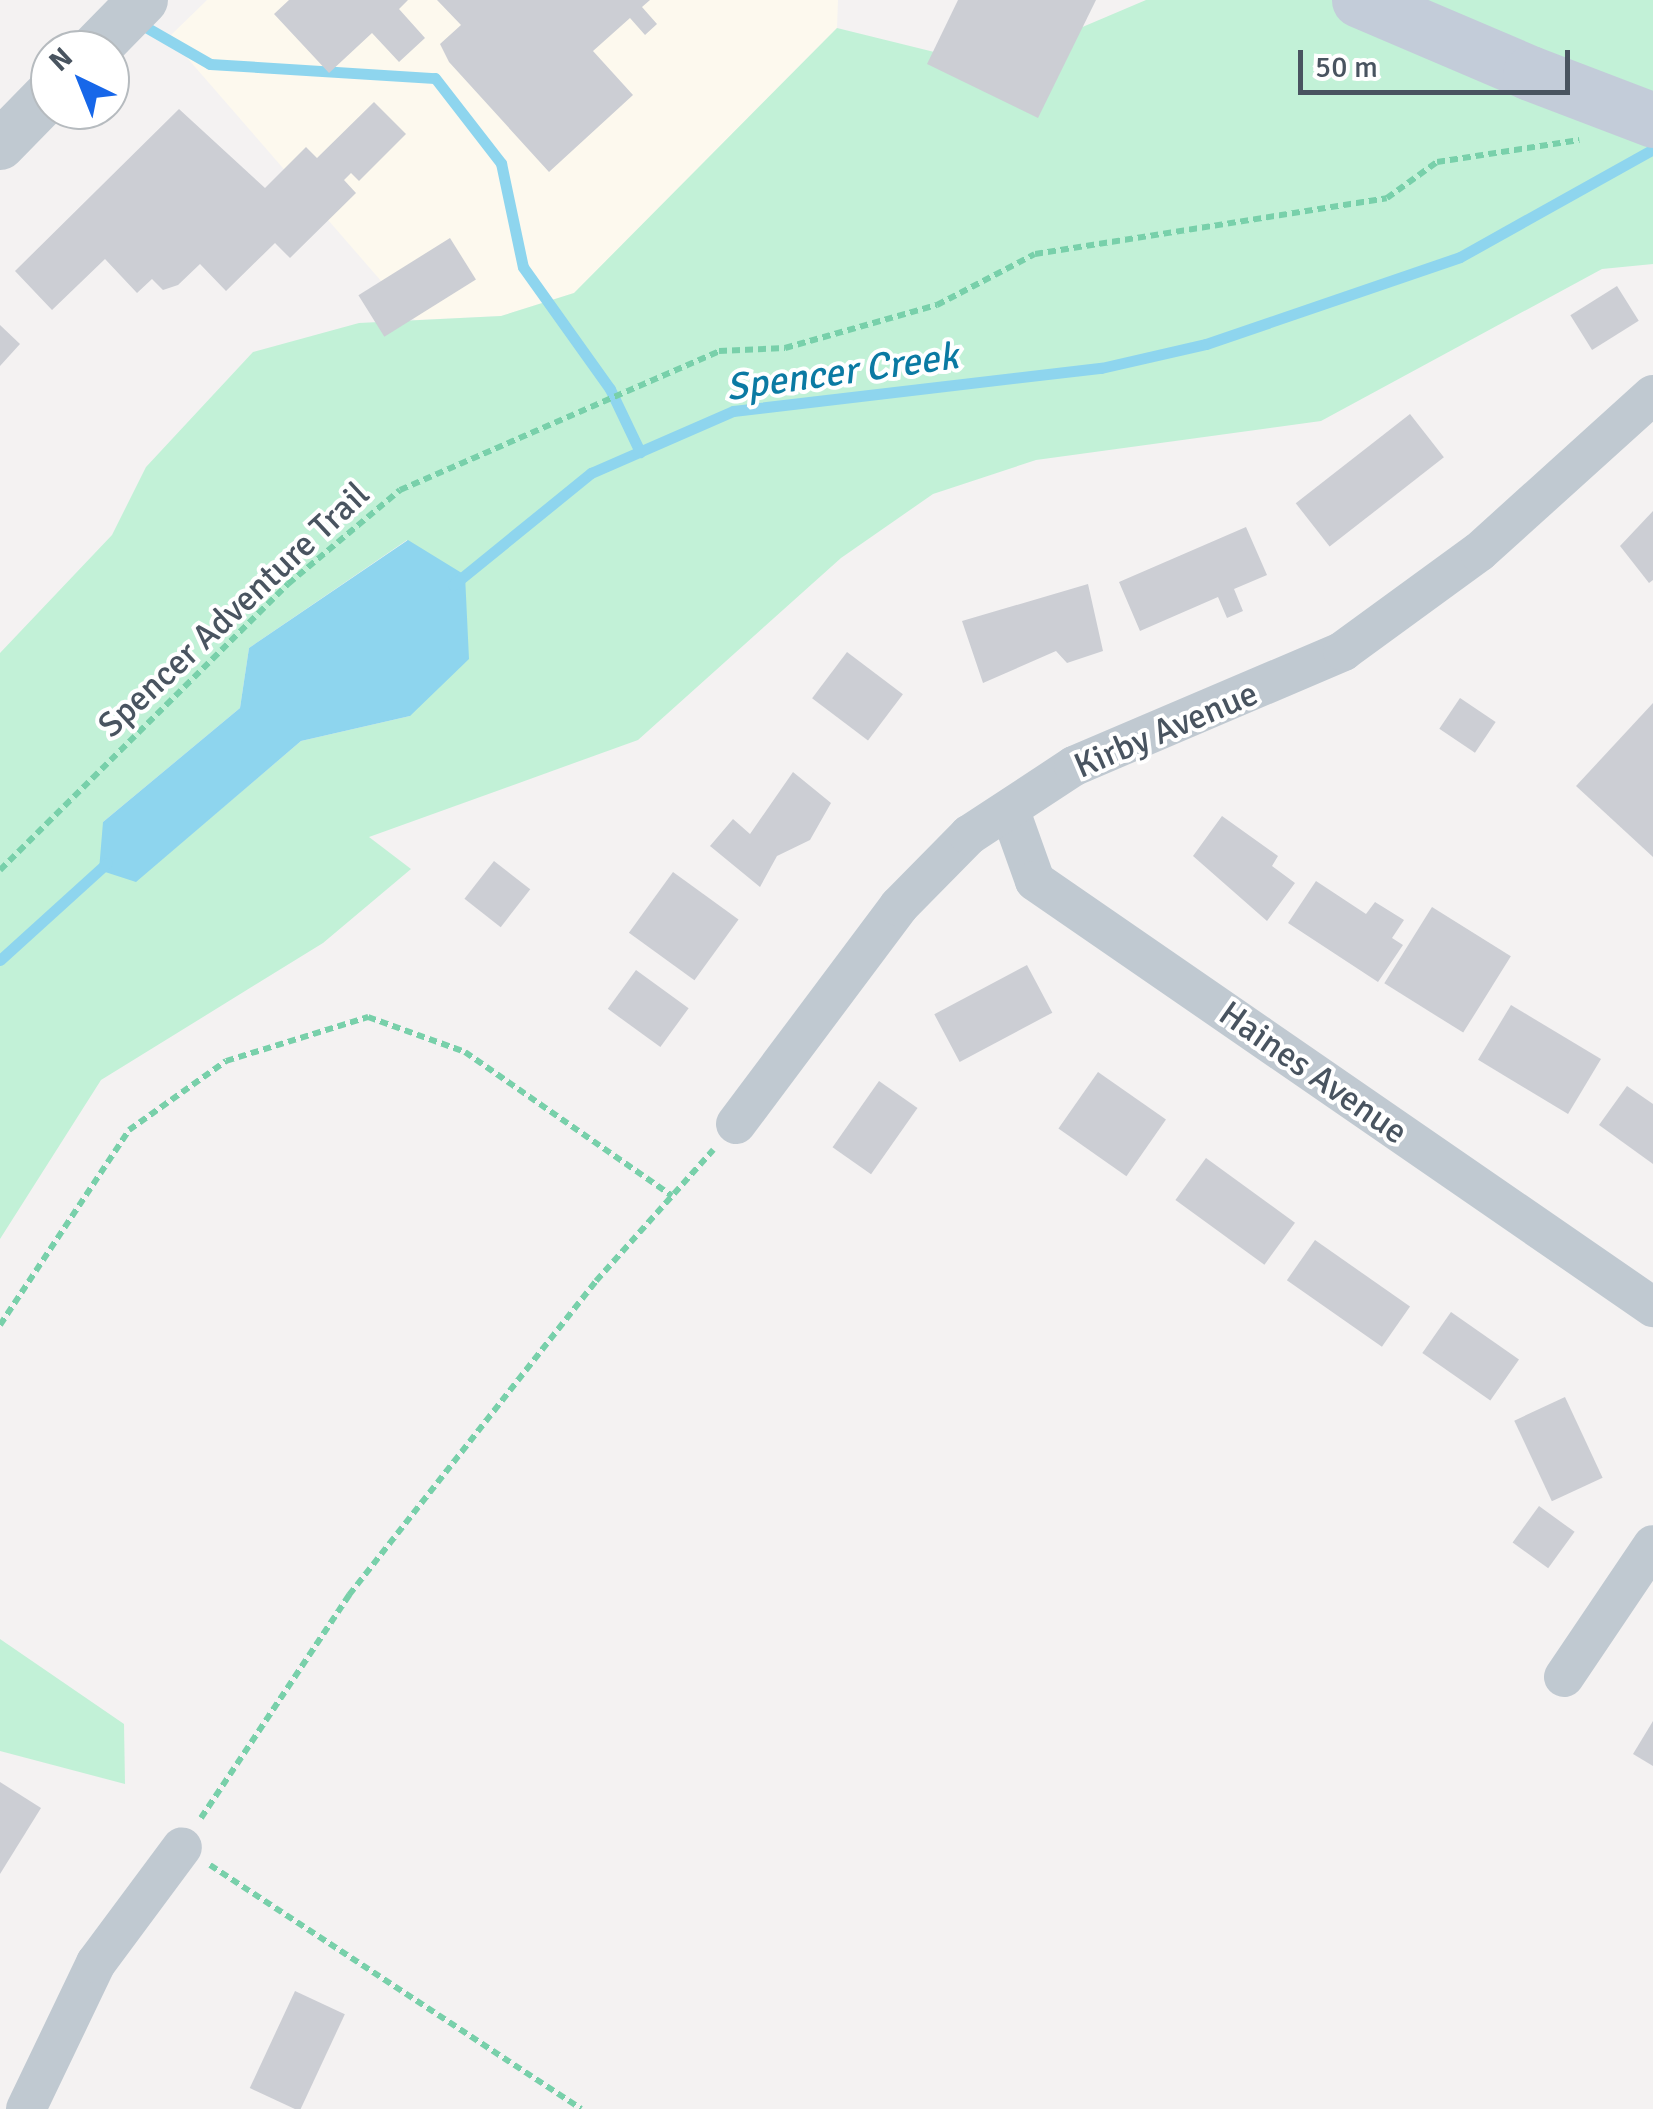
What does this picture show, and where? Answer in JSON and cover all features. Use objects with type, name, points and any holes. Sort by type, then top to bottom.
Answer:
[{"type":"main road","points":[[1359,0],[1653,120]]},
{"type":"street","points":[[113,30],[142,0]]},
{"type":"street","points":[[0,146],[30,115]]},
{"type":"street","name":"Kirby Avenue","points":[[736,1124],[899,906],[968,835],[1074,766],[1343,651],[1478,552],[1653,395]]},
{"type":"street","name":"Haines Avenue","points":[[1010,811],[1035,881],[1653,1307]]},
{"type":"street","points":[[1564,1677],[1653,1545]]},
{"type":"street","points":[[26,2109],[96,1963],[182,1847]]},
{"type":"path","name":"Spencer Adventure Trail","points":[[0,870],[288,584],[400,490],[719,351],[785,348],[938,305],[1035,254],[1387,198],[1437,162],[1570,148],[1584,136]]},
{"type":"path","points":[[0,1325],[128,1130],[226,1060],[368,1017],[464,1052],[672,1196]]},
{"type":"path","points":[[581,2109],[182,1847],[349,1595],[672,1196],[736,1124]]},
{"type":"shaded area","points":[[207,0],[838,0],[837,28],[574,293],[501,316],[415,320],[169,37]]},
{"type":"green space","points":[[1146,0],[1653,0],[1653,264],[1602,269],[1321,421],[1036,460],[933,494],[841,558],[638,740],[369,837],[411,869],[323,943],[101,1080],[0,1239],[0,653],[112,535],[146,467],[253,352],[359,323],[501,316],[574,293],[837,28],[991,66]],"holes":[[[407,540],[410,716],[301,741],[136,881],[103,822],[240,708],[249,648]]]},
{"type":"green space","points":[[0,1639],[124,1724],[125,1784],[0,1751]]},
{"type":"water","points":[[408,540],[465,575],[469,659],[410,716],[301,741],[136,882],[99,870],[103,822],[240,708],[249,648]]},
{"type":"building","points":[[289,0],[408,0],[399,9],[425,38],[399,62],[372,33],[329,73],[274,14]]},
{"type":"building","points":[[437,0],[650,0],[642,7],[657,24],[645,35],[630,18],[593,51],[633,95],[549,172],[449,62],[440,44],[461,25]]},
{"type":"building","points":[[958,0],[1096,0],[1038,118],[927,64]]},
{"type":"building","points":[[374,102],[406,134],[359,181],[351,173],[344,180],[356,193],[290,258],[275,243],[226,291],[200,264],[178,285],[163,290],[152,279],[137,293],[105,259],[52,310],[15,271],[179,109],[265,188],[306,147],[317,158]]},
{"type":"building","points":[[450,238],[476,280],[384,337],[358,295]]},
{"type":"building","points":[[1617,286],[1639,321],[1592,350],[1570,315]]},
{"type":"building","points":[[0,325],[20,344],[0,366]]},
{"type":"building","points":[[1410,414],[1444,457],[1330,547],[1296,503]]},
{"type":"building","points":[[1653,511],[1653,580],[1649,583],[1620,546]]},
{"type":"building","points":[[1246,527],[1267,575],[1234,589],[1243,611],[1227,618],[1218,597],[1140,631],[1119,582]]},
{"type":"building","points":[[1088,584],[1103,651],[1067,663],[1056,651],[983,683],[962,621]]},
{"type":"building","points":[[847,652],[903,694],[868,740],[812,698]]},
{"type":"building","points":[[1460,698],[1496,722],[1475,753],[1439,729]]},
{"type":"building","points":[[1653,703],[1653,857],[1576,786]]},
{"type":"building","points":[[793,772],[831,803],[810,840],[777,856],[760,887],[710,846],[733,819],[750,834]]},
{"type":"building","points":[[1222,816],[1278,856],[1272,866],[1295,883],[1267,921],[1193,856]]},
{"type":"building","points":[[494,861],[530,889],[501,927],[464,899]]},
{"type":"building","points":[[673,872],[739,920],[694,980],[629,933]]},
{"type":"building","points":[[1316,881],[1366,914],[1375,902],[1404,920],[1392,938],[1403,945],[1378,982],[1288,923]]},
{"type":"building","points":[[1432,907],[1511,956],[1463,1033],[1384,983]]},
{"type":"building","points":[[1027,965],[1052,1013],[960,1062],[934,1014]]},
{"type":"building","points":[[636,970],[689,1008],[660,1047],[608,1009]]},
{"type":"building","points":[[1511,1005],[1601,1059],[1568,1114],[1478,1060]]},
{"type":"building","points":[[1098,1072],[1166,1120],[1126,1176],[1058,1129]]},
{"type":"building","points":[[879,1081],[918,1108],[871,1174],[833,1147]]},
{"type":"building","points":[[1627,1086],[1653,1104],[1653,1164],[1599,1125]]},
{"type":"building","points":[[1206,1158],[1295,1223],[1264,1265],[1175,1200]]},
{"type":"building","points":[[1315,1240],[1410,1307],[1382,1347],[1287,1280]]},
{"type":"building","points":[[1451,1312],[1519,1360],[1490,1401],[1422,1353]]},
{"type":"building","points":[[1565,1397],[1603,1478],[1552,1501],[1514,1421]]},
{"type":"building","points":[[1539,1506],[1575,1532],[1548,1568],[1513,1542]]},
{"type":"building","points":[[1653,1721],[1653,1766],[1633,1754]]},
{"type":"building","points":[[0,1782],[41,1808],[0,1874]]},
{"type":"building","points":[[295,1991],[345,2014],[301,2109],[250,2088]]},
{"type":"waterway","points":[[137,22],[210,64],[435,78],[501,163],[523,267],[610,389],[640,452]]},
{"type":"waterway","name":"Spencer Creek","points":[[453,585],[591,473],[733,411],[1101,368],[1206,344],[1460,257],[1653,149]]},
{"type":"waterway","name":"Spencer Creek","points":[[0,960],[107,863]]}]
